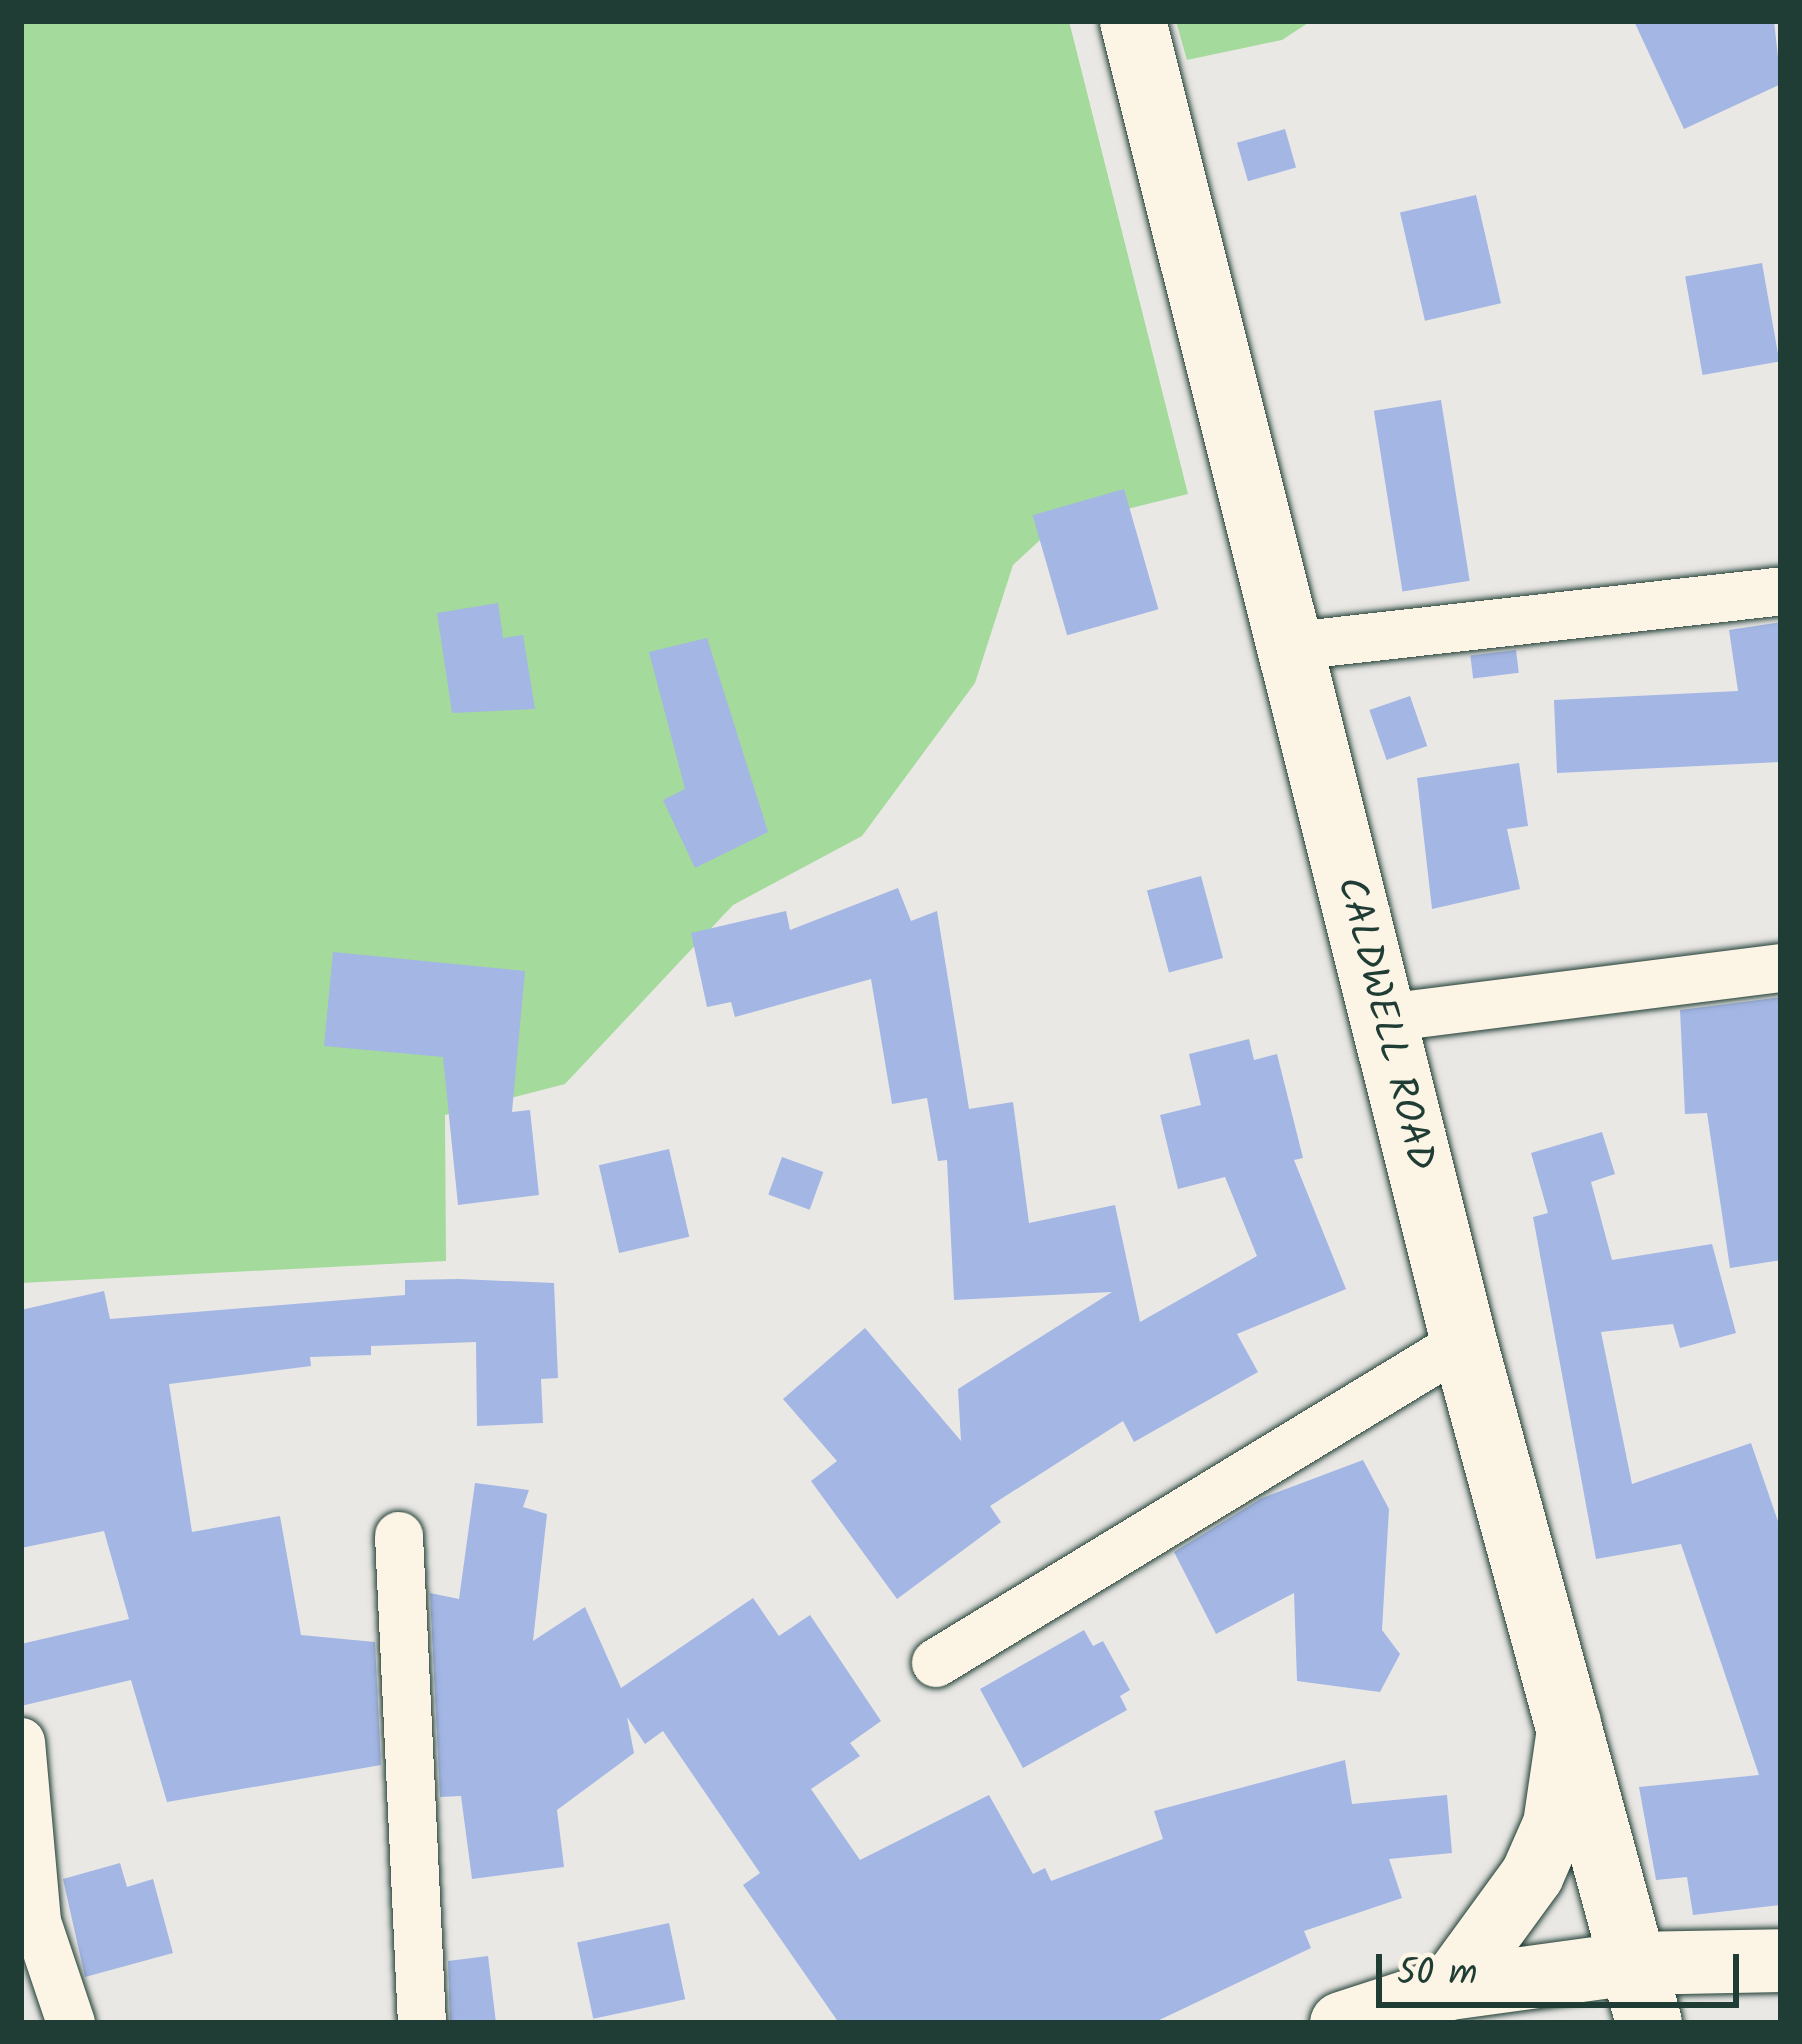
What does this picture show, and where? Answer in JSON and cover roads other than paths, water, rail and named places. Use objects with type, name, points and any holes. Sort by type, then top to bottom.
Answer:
[{"type":"main road","name":"CALDWELL ROAD","points":[[1133,21],[1285,647],[1385,1018],[1464,1342],[1570,1717],[1640,1993]]},
{"type":"street","points":[[1285,647],[1781,591]]},
{"type":"street","points":[[1385,1018],[1781,968]]},
{"type":"street","points":[[936,1663],[1464,1342]]},
{"type":"street","points":[[399,1536],[422,2023]]},
{"type":"street","points":[[1449,1988],[1532,1874],[1554,1824],[1570,1717]]},
{"type":"street","points":[[21,1742],[37,1922],[71,2023]]},
{"type":"street","points":[[1341,2023],[1449,1988],[1640,1993],[1781,1960]]}]
